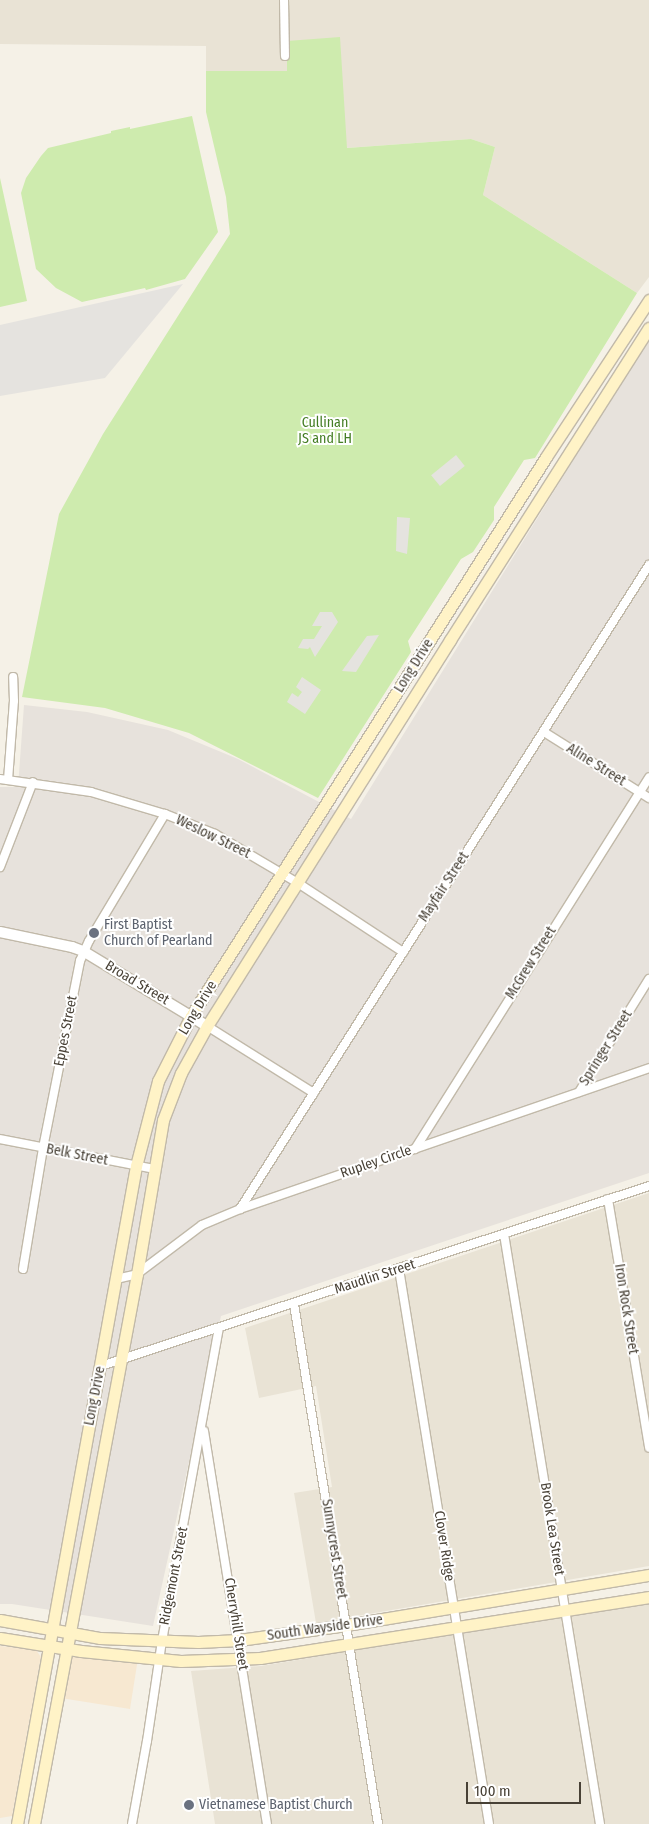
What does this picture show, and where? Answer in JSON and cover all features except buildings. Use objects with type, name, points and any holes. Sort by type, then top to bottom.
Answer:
[{"type":"main road","name":"Long Drive","points":[[16,1824],[50,1646],[136,1166],[158,1081],[191,1016],[283,874],[546,457],[649,300]]},
{"type":"main road","name":"Long Drive","points":[[34,1824],[137,1274],[163,1120],[181,1073],[207,1026],[452,636],[649,328]]},
{"type":"main road","points":[[598,378],[611,387]]},
{"type":"main road","points":[[546,457],[561,465]]},
{"type":"main road","points":[[491,545],[504,554]]},
{"type":"main road","points":[[439,627],[452,636]]},
{"type":"main road","points":[[381,718],[395,728]]},
{"type":"main road","points":[[329,801],[344,810]]},
{"type":"main road","points":[[234,950],[249,961]]},
{"type":"main road","points":[[85,1450],[103,1455]]},
{"type":"main road","points":[[68,1540],[86,1545]]},
{"type":"main road","name":"South Wayside Drive","points":[[0,1620],[100,1638],[162,1641],[239,1640],[346,1626],[649,1575]]},
{"type":"main road","name":"South Wayside Drive","points":[[0,1638],[66,1648],[204,1662],[294,1655],[649,1597]]},
{"type":"main road","points":[[33,1736],[50,1738]]},
{"type":"street","points":[[284,0],[285,56]]},
{"type":"street","name":"Mayfair Street","points":[[240,1209],[649,566]]},
{"type":"street","points":[[4,779],[14,701],[14,677]]},
{"type":"street","name":"Aline Street","points":[[544,732],[649,798]]},
{"type":"street","name":"McGrew Street","points":[[415,1149],[649,777]]},
{"type":"street","name":"Weslow Street","points":[[4,779],[90,792],[165,814],[215,834],[298,883],[403,952]]},
{"type":"street","points":[[0,867],[33,782]]},
{"type":"street","name":"Eppes Street","points":[[23,1269],[43,1148],[83,951],[165,814]]},
{"type":"street","name":"Broad Street","points":[[0,932],[83,951],[314,1093]]},
{"type":"street","name":"Springer Street","points":[[579,1092],[649,979]]},
{"type":"street","name":"Rupley Circle","points":[[116,1278],[137,1274],[202,1226],[240,1209],[649,1068]]},
{"type":"street","name":"Belk Street","points":[[0,1139],[155,1169]]},
{"type":"street","name":"Maudlin Street","points":[[101,1366],[649,1186]]},
{"type":"street","name":"Iron Rock Street","points":[[608,1199],[649,1448]]},
{"type":"street","name":"Brook Lea Street","points":[[504,1234],[600,1824]]},
{"type":"street","name":"Clover Ridge","points":[[399,1269],[489,1824]]},
{"type":"street","name":"Sunnycrest Street","points":[[294,1304],[378,1824]]},
{"type":"street","name":"Ridgemont Street","points":[[132,1824],[162,1641],[219,1328]]},
{"type":"street","name":"Cherryhill Street","points":[[202,1424],[239,1640],[267,1824]]},
{"type":"shaded area","points":[[0,0],[649,0],[649,277],[637,293],[483,195],[495,147],[471,139],[346,148],[287,41],[287,71],[206,71],[206,46],[0,44]]},
{"type":"shaded area","points":[[183,284],[105,378],[0,396],[0,325]]},
{"type":"shaded area","points":[[649,338],[649,1173],[221,1316],[153,1626],[12,1604],[0,1604],[0,787],[18,787],[24,705],[87,712],[168,730],[238,759],[351,819]]},
{"type":"shaded area","points":[[456,455],[465,466],[440,486],[431,475]]},
{"type":"shaded area","points":[[397,517],[410,518],[407,554],[396,551]]},
{"type":"shaded area","points":[[320,612],[332,612],[338,622],[315,657],[310,647],[308,649],[298,648],[303,639],[314,639],[322,626],[312,626]]},
{"type":"shaded area","points":[[379,635],[356,672],[342,671],[367,636]]},
{"type":"shaded area","points":[[302,677],[321,690],[305,714],[287,702],[292,693],[298,697],[302,692],[296,687]]},
{"type":"shaded area","points":[[649,1193],[649,1566],[316,1623],[294,1493],[332,1487],[316,1386],[259,1398],[245,1328]]},
{"type":"shaded area","points":[[649,1601],[649,1824],[215,1824],[191,1671],[261,1666]]},
{"type":"shaded area","points":[[0,1646],[36,1650],[41,1657],[12,1816],[0,1818]]},
{"type":"shaded area","points":[[71,1653],[137,1663],[130,1709],[64,1698]]},
{"type":"green space","name":"Cullinan JS and LH","points":[[340,37],[347,148],[471,139],[495,147],[483,195],[637,293],[535,458],[524,460],[494,507],[494,520],[473,552],[461,559],[408,641],[411,652],[318,798],[189,733],[105,708],[22,697],[59,514],[103,434],[230,234],[226,197],[206,112],[206,71],[287,71],[287,41]]},
{"type":"green space","points":[[192,116],[218,232],[185,279],[146,290],[145,288],[82,302],[56,288],[36,269],[21,193],[26,178],[41,156],[48,148],[111,133],[111,131]]},
{"type":"green space","points":[[0,178],[27,301],[0,307]]},
{"type":"place","name":"First Baptist Church of Pearland","points":[[94,933]]},
{"type":"place","name":"Vietnamese Baptist Church","points":[[189,1805]]}]
